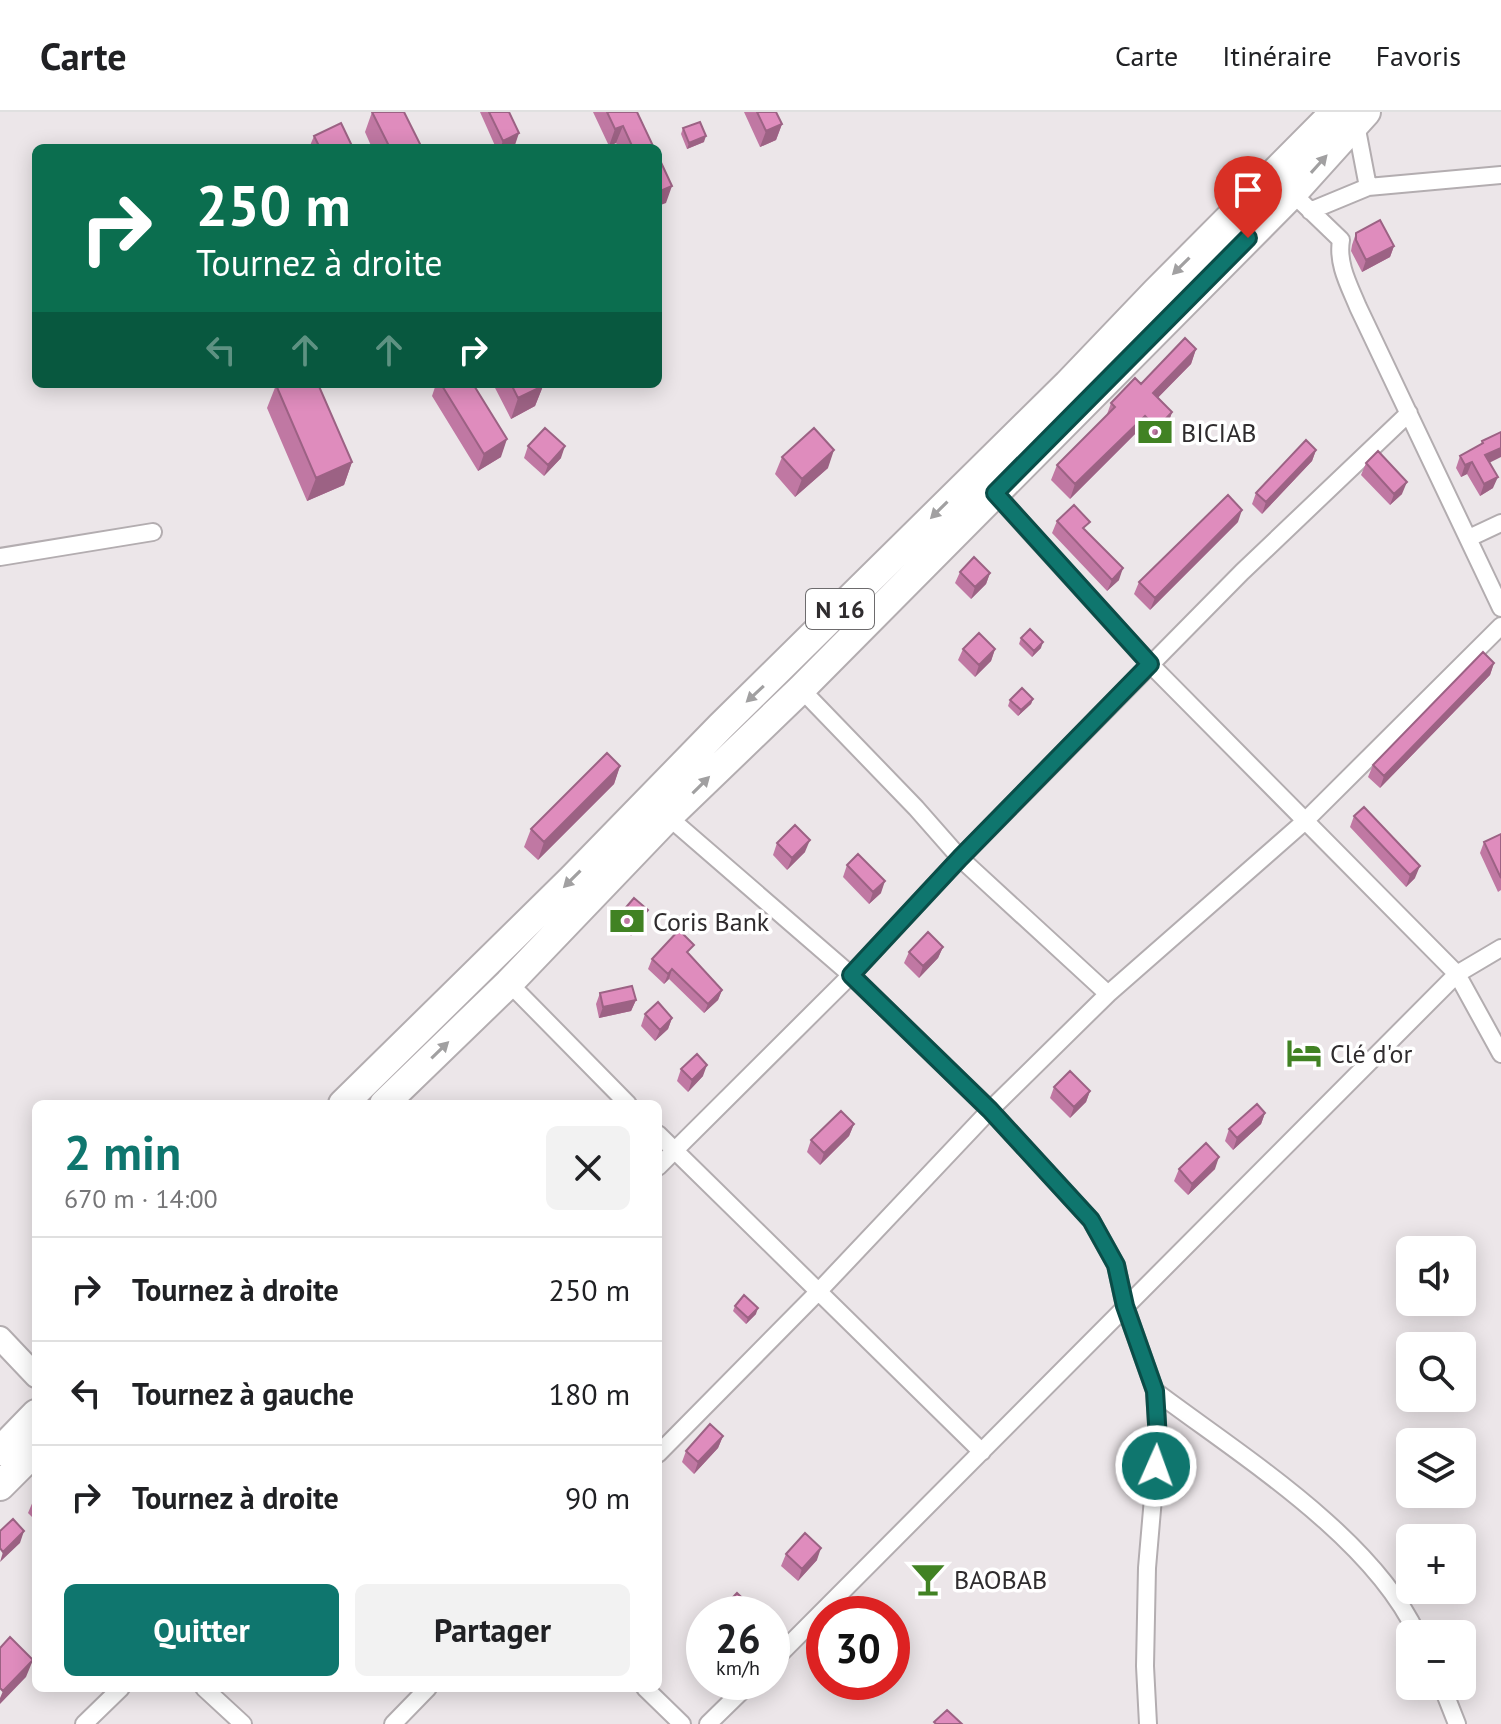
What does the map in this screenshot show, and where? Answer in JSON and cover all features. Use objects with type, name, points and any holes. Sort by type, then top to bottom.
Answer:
[{"type":"highway","name":"N 16","points":[[347,1100],[572,879],[801,689],[985,484],[1068,384],[1292,193],[1352,114]]},
{"type":"highway","name":"N 16","points":[[388,1100],[509,983],[658,808],[985,484]]},
{"type":"highway","points":[[0,1451],[32,1418]]},
{"type":"highway","points":[[0,1486],[32,1454]]},
{"type":"street","points":[[1352,114],[1368,187]]},
{"type":"street","points":[[1292,193],[1501,175]]},
{"type":"street","points":[[1292,193],[1341,240],[1339,252],[1342,269],[1501,608]]},
{"type":"street","points":[[662,1163],[851,975],[960,858],[1150,664],[1409,413]]},
{"type":"street","points":[[985,484],[1150,664],[1457,974],[1501,1054]]},
{"type":"street","points":[[1469,538],[1501,523]]},
{"type":"street","points":[[0,557],[153,532]]},
{"type":"street","points":[[662,1450],[818,1292],[990,1110],[1108,994],[1304,822],[1501,626]]},
{"type":"street","points":[[801,689],[960,858],[1108,994]]},
{"type":"street","points":[[658,808],[851,975],[990,1110],[1091,1220],[1116,1265],[1125,1306],[1155,1391],[1158,1440],[1147,1568],[1145,1666],[1148,1724]]},
{"type":"street","points":[[790,1644],[1457,974],[1501,948]]},
{"type":"street","points":[[509,983],[624,1100]]},
{"type":"street","points":[[662,1138],[982,1452]]},
{"type":"street","points":[[0,1338],[32,1372]]},
{"type":"street","points":[[1155,1391],[1284,1488],[1356,1547],[1411,1620]]},
{"type":"street","points":[[84,1724],[117,1692]]},
{"type":"street","points":[[208,1692],[243,1724]]},
{"type":"street","points":[[393,1724],[424,1692]]},
{"type":"street","points":[[649,1692],[682,1724]]},
{"type":"street","points":[[708,1724],[733,1700]]},
{"type":"street","points":[[1448,1700],[1457,1724]]},
{"type":"building","points":[[372,112],[404,112],[420,144],[388,144]]},
{"type":"building","points":[[489,112],[509,112],[519,133],[503,141]]},
{"type":"building","points":[[607,112],[637,112],[652,144],[631,144],[623,126],[615,129]]},
{"type":"building","points":[[757,112],[776,112],[782,124],[766,131]]},
{"type":"building","points":[[700,122],[706,136],[689,143],[683,128]]},
{"type":"building","points":[[341,123],[351,144],[318,144],[314,136]]},
{"type":"building","points":[[662,165],[672,186],[662,190]]},
{"type":"building","points":[[1380,220],[1394,246],[1366,260],[1356,240],[1356,233]]},
{"type":"building","points":[[1185,338],[1196,349],[1153,393],[1172,412],[1157,428],[1145,416],[1075,484],[1057,465],[1115,407],[1111,403],[1135,378],[1141,384]]},
{"type":"building","points":[[277,388],[320,388],[352,462],[316,478]]},
{"type":"building","points":[[443,388],[475,388],[507,439],[484,454]]},
{"type":"building","points":[[513,388],[539,388],[518,398]]},
{"type":"building","points":[[545,428],[565,446],[548,465],[528,446]]},
{"type":"building","points":[[814,428],[834,450],[802,479],[782,457]]},
{"type":"building","points":[[1501,432],[1501,448],[1485,455],[1498,477],[1484,484],[1472,462],[1465,465],[1460,456]]},
{"type":"building","points":[[1306,440],[1316,450],[1266,502],[1256,493]]},
{"type":"building","points":[[1378,451],[1407,482],[1394,494],[1366,463]]},
{"type":"building","points":[[1228,495],[1242,510],[1155,598],[1139,582]]},
{"type":"building","points":[[1074,505],[1090,522],[1083,528],[1123,568],[1112,580],[1057,521]]},
{"type":"building","points":[[974,557],[990,573],[975,587],[960,572]]},
{"type":"building","points":[[1030,629],[1043,642],[1034,651],[1021,638]]},
{"type":"building","points":[[979,633],[995,649],[979,665],[963,649]]},
{"type":"building","points":[[1483,652],[1494,663],[1384,776],[1373,765]]},
{"type":"building","points":[[1022,688],[1033,699],[1021,710],[1010,700]]},
{"type":"building","points":[[607,753],[620,766],[544,842],[531,829]]},
{"type":"building","points":[[1364,807],[1420,866],[1410,875],[1354,816]]},
{"type":"building","points":[[795,825],[810,840],[792,858],[777,843]]},
{"type":"building","points":[[1501,834],[1501,878],[1484,842]]},
{"type":"building","points":[[858,854],[885,881],[873,892],[847,865]]},
{"type":"building","points":[[634,898],[648,910],[635,924],[622,912]]},
{"type":"building","points":[[679,930],[694,945],[687,952],[722,990],[708,1004],[672,969],[668,974],[652,959]]},
{"type":"building","points":[[928,932],[943,947],[923,966],[909,952]]},
{"type":"building","points":[[632,986],[636,1000],[603,1007],[600,993]]},
{"type":"building","points":[[658,1002],[672,1018],[660,1030],[645,1014]]},
{"type":"building","points":[[697,1054],[707,1065],[692,1080],[681,1069]]},
{"type":"building","points":[[1070,1071],[1090,1091],[1074,1107],[1054,1087]]},
{"type":"building","points":[[1257,1104],[1265,1113],[1237,1138],[1229,1129]]},
{"type":"building","points":[[841,1111],[854,1124],[824,1153],[811,1140]]},
{"type":"building","points":[[1206,1143],[1219,1157],[1192,1184],[1179,1169]]},
{"type":"building","points":[[744,1295],[758,1308],[748,1318],[735,1306]]},
{"type":"building","points":[[710,1424],[723,1436],[698,1462],[686,1451]]},
{"type":"building","points":[[13,1519],[24,1531],[3,1552],[0,1548],[0,1531]]},
{"type":"building","points":[[805,1533],[821,1548],[802,1569],[786,1554]]},
{"type":"building","points":[[10,1637],[32,1659],[3,1691],[0,1688],[0,1648]]},
{"type":"building","points":[[947,1710],[962,1724],[936,1724],[934,1722]]},
{"type":"place","name":"BICIAB","points":[[1155,432]]},
{"type":"place","name":"Coris Bank","points":[[627,921]]},
{"type":"place","name":"Clé d'or","points":[[1304,1053]]},
{"type":"place","name":"BAOBAB","points":[[928,1579]]},
{"type":"route","points":[[1156,1466],[1155,1391],[1125,1306],[1116,1265],[1091,1220],[990,1110],[851,975],[960,858],[1150,664],[995,493],[1248,238]]}]
